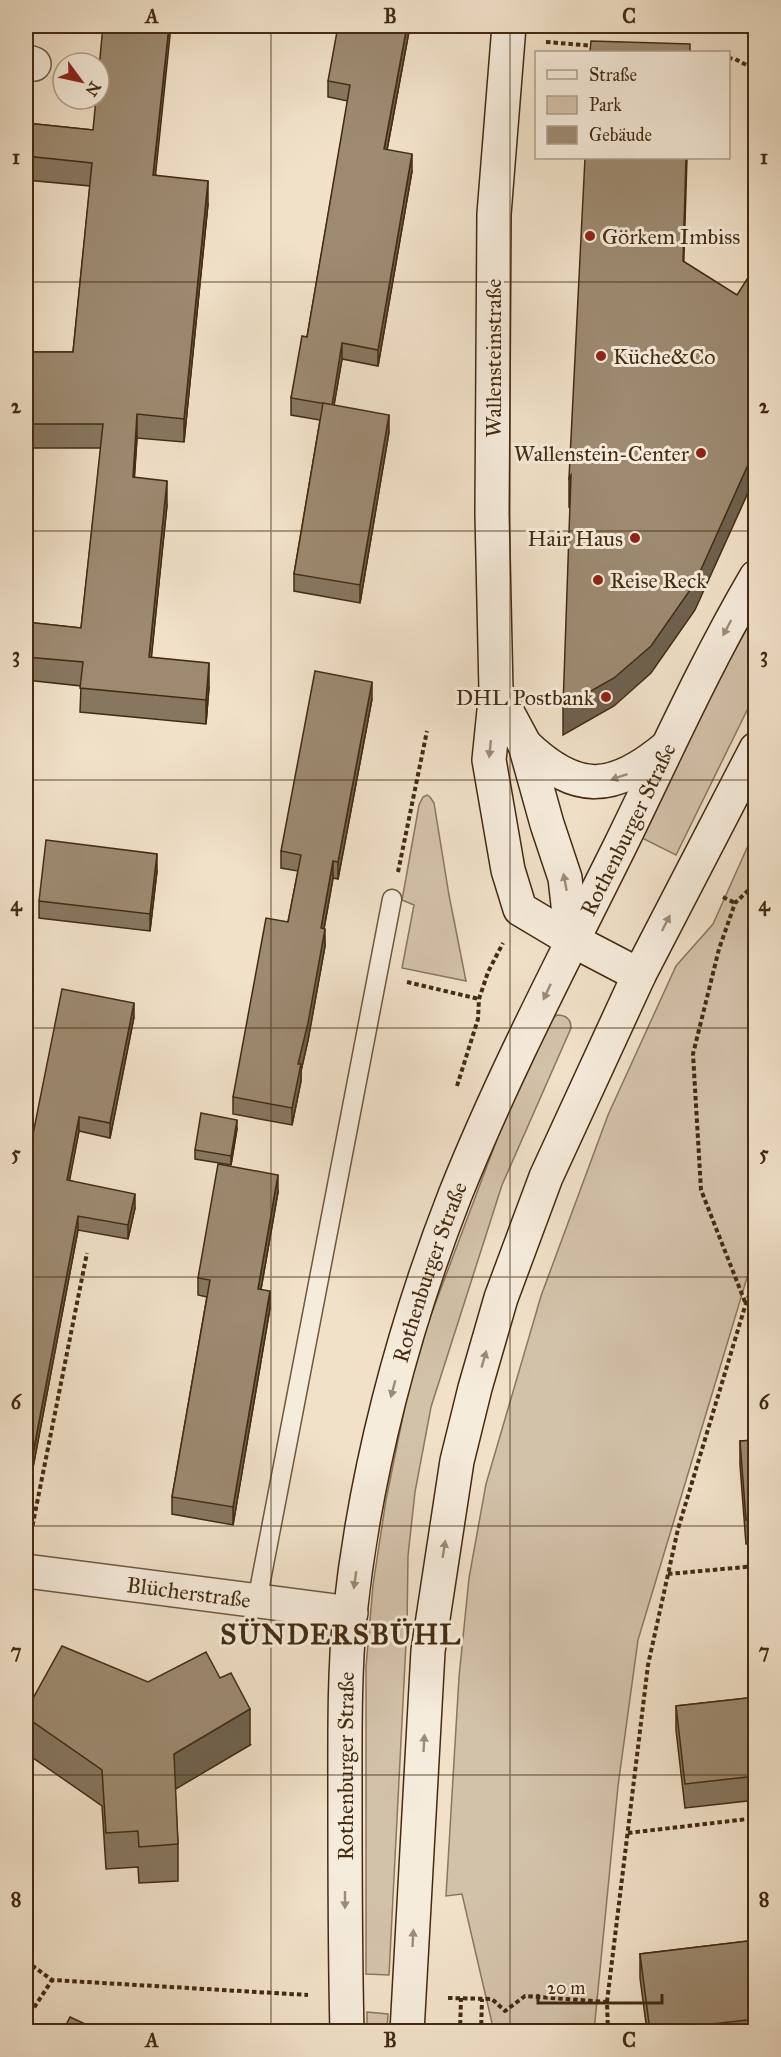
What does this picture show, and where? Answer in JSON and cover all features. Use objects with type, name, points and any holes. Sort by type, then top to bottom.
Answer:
[{"type":"main road","name":"Wallensteinstraße","points":[[508,33],[494,214],[492,514],[496,691],[489,760],[508,870],[520,909]]},
{"type":"main road","name":"Rothenburger Straße","points":[[347,2031],[345,1692],[351,1613],[363,1526],[386,1415],[417,1305],[455,1196],[481,1135],[515,1058],[709,660],[756,577]]},
{"type":"main road","name":"Wallensteinstraße","points":[[496,691],[525,745],[565,878],[572,940]]},
{"type":"main road","points":[[525,745],[566,776],[583,782],[609,780],[625,775],[647,764],[669,746]]},
{"type":"main road","points":[[407,2031],[428,1651],[457,1461],[501,1298],[546,1177],[639,975],[756,748]]},
{"type":"main road","points":[[520,909],[572,940],[639,975]]},
{"type":"main road","name":"Blücherstraße","points":[[28,1556],[257,1601],[351,1613]]},
{"type":"lane","points":[[257,1601],[392,899]]},
{"type":"path","points":[[508,33],[602,46]]},
{"type":"path","points":[[730,58],[756,70]]},
{"type":"path","points":[[392,899],[427,731]]},
{"type":"path","points":[[746,1303],[701,1190],[693,1054],[719,949],[735,903],[756,883]]},
{"type":"path","points":[[455,1092],[478,1019],[479,999],[488,972],[520,909]]},
{"type":"path","points":[[377,976],[479,999]]},
{"type":"path","points":[[28,1556],[87,1253]]},
{"type":"path","points":[[608,2031],[607,2002],[648,1665],[678,1529],[746,1303],[756,1278]]},
{"type":"path","points":[[668,1574],[756,1566]]},
{"type":"path","points":[[628,1833],[756,1818]]},
{"type":"path","points":[[26,1961],[52,1980],[303,1995]]},
{"type":"path","points":[[26,2020],[52,1980]]},
{"type":"path","points":[[460,2031],[461,1998],[492,1999],[505,2011],[525,1996],[607,2002]]},
{"type":"path","points":[[481,2031],[482,1999]]},
{"type":"green space","points":[[755,614],[755,694],[676,855],[642,838],[712,692]]},
{"type":"green space","points":[[427,795],[434,803],[466,981],[402,968],[414,905],[402,900],[419,805],[423,797]]},
{"type":"green space","points":[[755,830],[755,1251],[638,1640],[618,1786],[594,2031],[492,2031],[462,1894],[446,1896],[459,1677],[469,1578],[486,1484],[541,1296],[608,1115],[676,966],[713,924]]},
{"type":"green space","points":[[557,1015],[567,1018],[571,1028],[502,1185],[431,1407],[415,1492],[408,1556],[407,1624],[389,1975],[366,1974],[366,1667],[373,1585],[386,1500],[407,1396],[428,1323],[511,1102],[553,1018]]},
{"type":"green space","points":[[367,2012],[388,2014],[387,2031],[367,2031]]},
{"type":"building","points":[[103,26],[169,26],[153,175],[208,181],[184,419],[137,414],[133,477],[167,481],[149,657],[209,663],[206,700],[80,688],[83,662],[26,657],[26,622],[81,628],[103,424],[26,424],[26,352],[73,352],[92,163],[26,156],[26,123],[93,130],[95,111],[111,111],[111,51],[101,51]]},
{"type":"building","points":[[338,26],[407,26],[384,149],[412,154],[378,350],[342,343],[332,405],[291,398],[302,336],[307,337],[350,85],[328,81]]},
{"type":"building","points":[[591,41],[690,44],[690,51],[590,51]]},
{"type":"building","name":"Wallenstein-Center","points":[[585,159],[686,159],[683,261],[737,295],[756,265],[756,447],[695,583],[651,646],[614,678],[563,707],[571,475],[569,478]]},
{"type":"building","points":[[323,403],[389,415],[360,585],[294,574]]},
{"type":"building","points":[[315,671],[372,682],[338,862],[333,861],[321,928],[325,929],[298,1064],[301,1064],[292,1108],[233,1097],[266,918],[288,922],[301,855],[281,851]]},
{"type":"building","points":[[46,840],[157,854],[150,914],[39,901]]},
{"type":"building","points":[[62,989],[134,1003],[110,1123],[79,1117],[67,1180],[135,1194],[128,1225],[78,1216],[27,1485],[26,1149],[30,1149]]},
{"type":"building","points":[[201,1113],[237,1120],[231,1156],[195,1150]]},
{"type":"building","points":[[218,1164],[278,1175],[258,1289],[270,1291],[233,1507],[172,1497],[210,1280],[198,1278]]},
{"type":"building","points":[[756,1440],[756,1519],[746,1520],[740,1441]]},
{"type":"building","points":[[62,1646],[148,1682],[206,1652],[220,1678],[231,1673],[250,1709],[174,1754],[178,1844],[139,1847],[138,1831],[106,1833],[102,1770],[26,1717],[26,1711]]},
{"type":"building","points":[[756,1697],[756,1776],[685,1784],[676,1706]]},
{"type":"building","points":[[756,1940],[756,2019],[650,2031],[640,1954]]},
{"type":"building","points":[[70,2017],[100,2031],[63,2031]]},
{"type":"place","name":"Görkem Imbiss","points":[[590,236]]},
{"type":"place","name":"Küche&Co","points":[[601,356]]},
{"type":"place","name":"Wallenstein-Center","points":[[701,453]]},
{"type":"place","name":"Hair Haus","points":[[635,538]]},
{"type":"place","name":"Reise Reck","points":[[598,580]]},
{"type":"place","name":"DHL Postbank","points":[[606,697]]},
{"type":"district","name":"SÜNDERSBÜHL","points":[[341,1634]]}]
